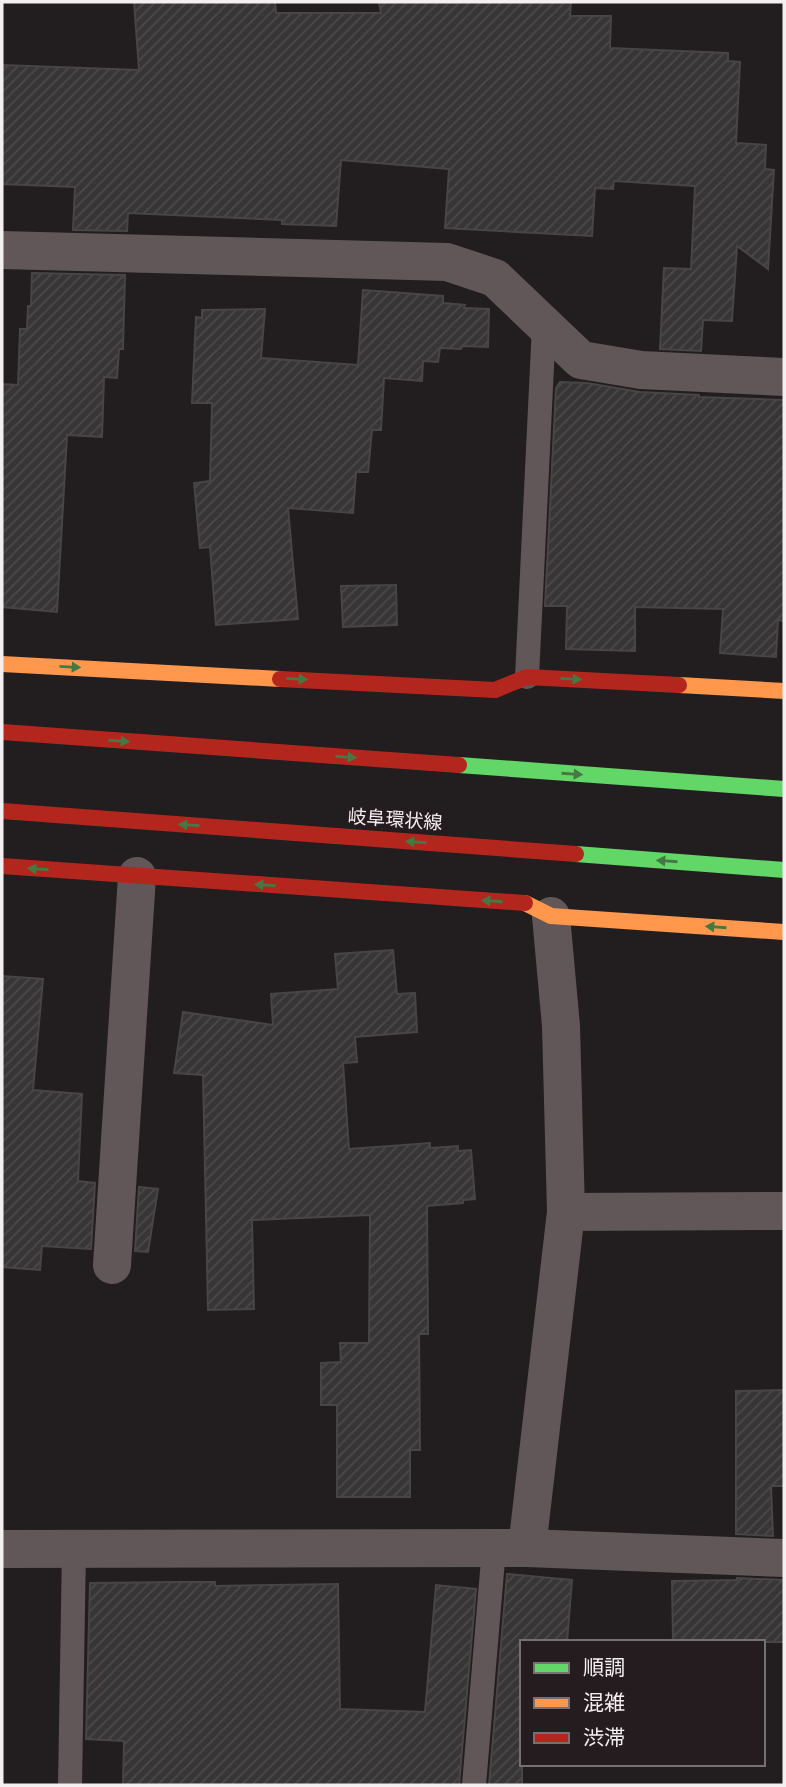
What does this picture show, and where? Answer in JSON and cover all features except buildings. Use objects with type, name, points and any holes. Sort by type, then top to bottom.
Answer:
[{"type":"main road","points":[[2,664],[495,690],[527,677],[784,691]]},
{"type":"main road","points":[[2,732],[784,789]]},
{"type":"main road","name":"岐阜環状線","points":[[2,811],[784,870]]},
{"type":"main road","points":[[2,866],[524,903],[551,916],[784,932]]},
{"type":"street","points":[[2,250],[447,262],[495,278],[581,360],[641,370],[784,377]]},
{"type":"street","points":[[112,1265],[137,876]]},
{"type":"street","points":[[510,1548],[566,1212],[561,1026],[551,916]]},
{"type":"street","points":[[566,1212],[784,1211]]},
{"type":"street","points":[[2,1549],[510,1548],[784,1558]]},
{"type":"lane","points":[[527,677],[544,325]]},
{"type":"lane","points":[[474,1785],[510,1548]]},
{"type":"lane","points":[[70,1785],[74,1549]]},
{"type":"traffic: fast","points":[[459,765],[784,789]]},
{"type":"traffic: fast","points":[[576,854],[784,870]]},
{"type":"traffic: slow","points":[[2,664],[280,679]]},
{"type":"traffic: slow","points":[[679,685],[784,691]]},
{"type":"traffic: slow","points":[[525,903],[551,916],[784,932]]},
{"type":"traffic: jam","points":[[280,679],[495,690],[527,677],[679,685]]},
{"type":"traffic: jam","points":[[2,732],[459,765]]},
{"type":"traffic: jam","points":[[2,811],[576,854]]},
{"type":"traffic: jam","points":[[2,866],[525,903]]}]
